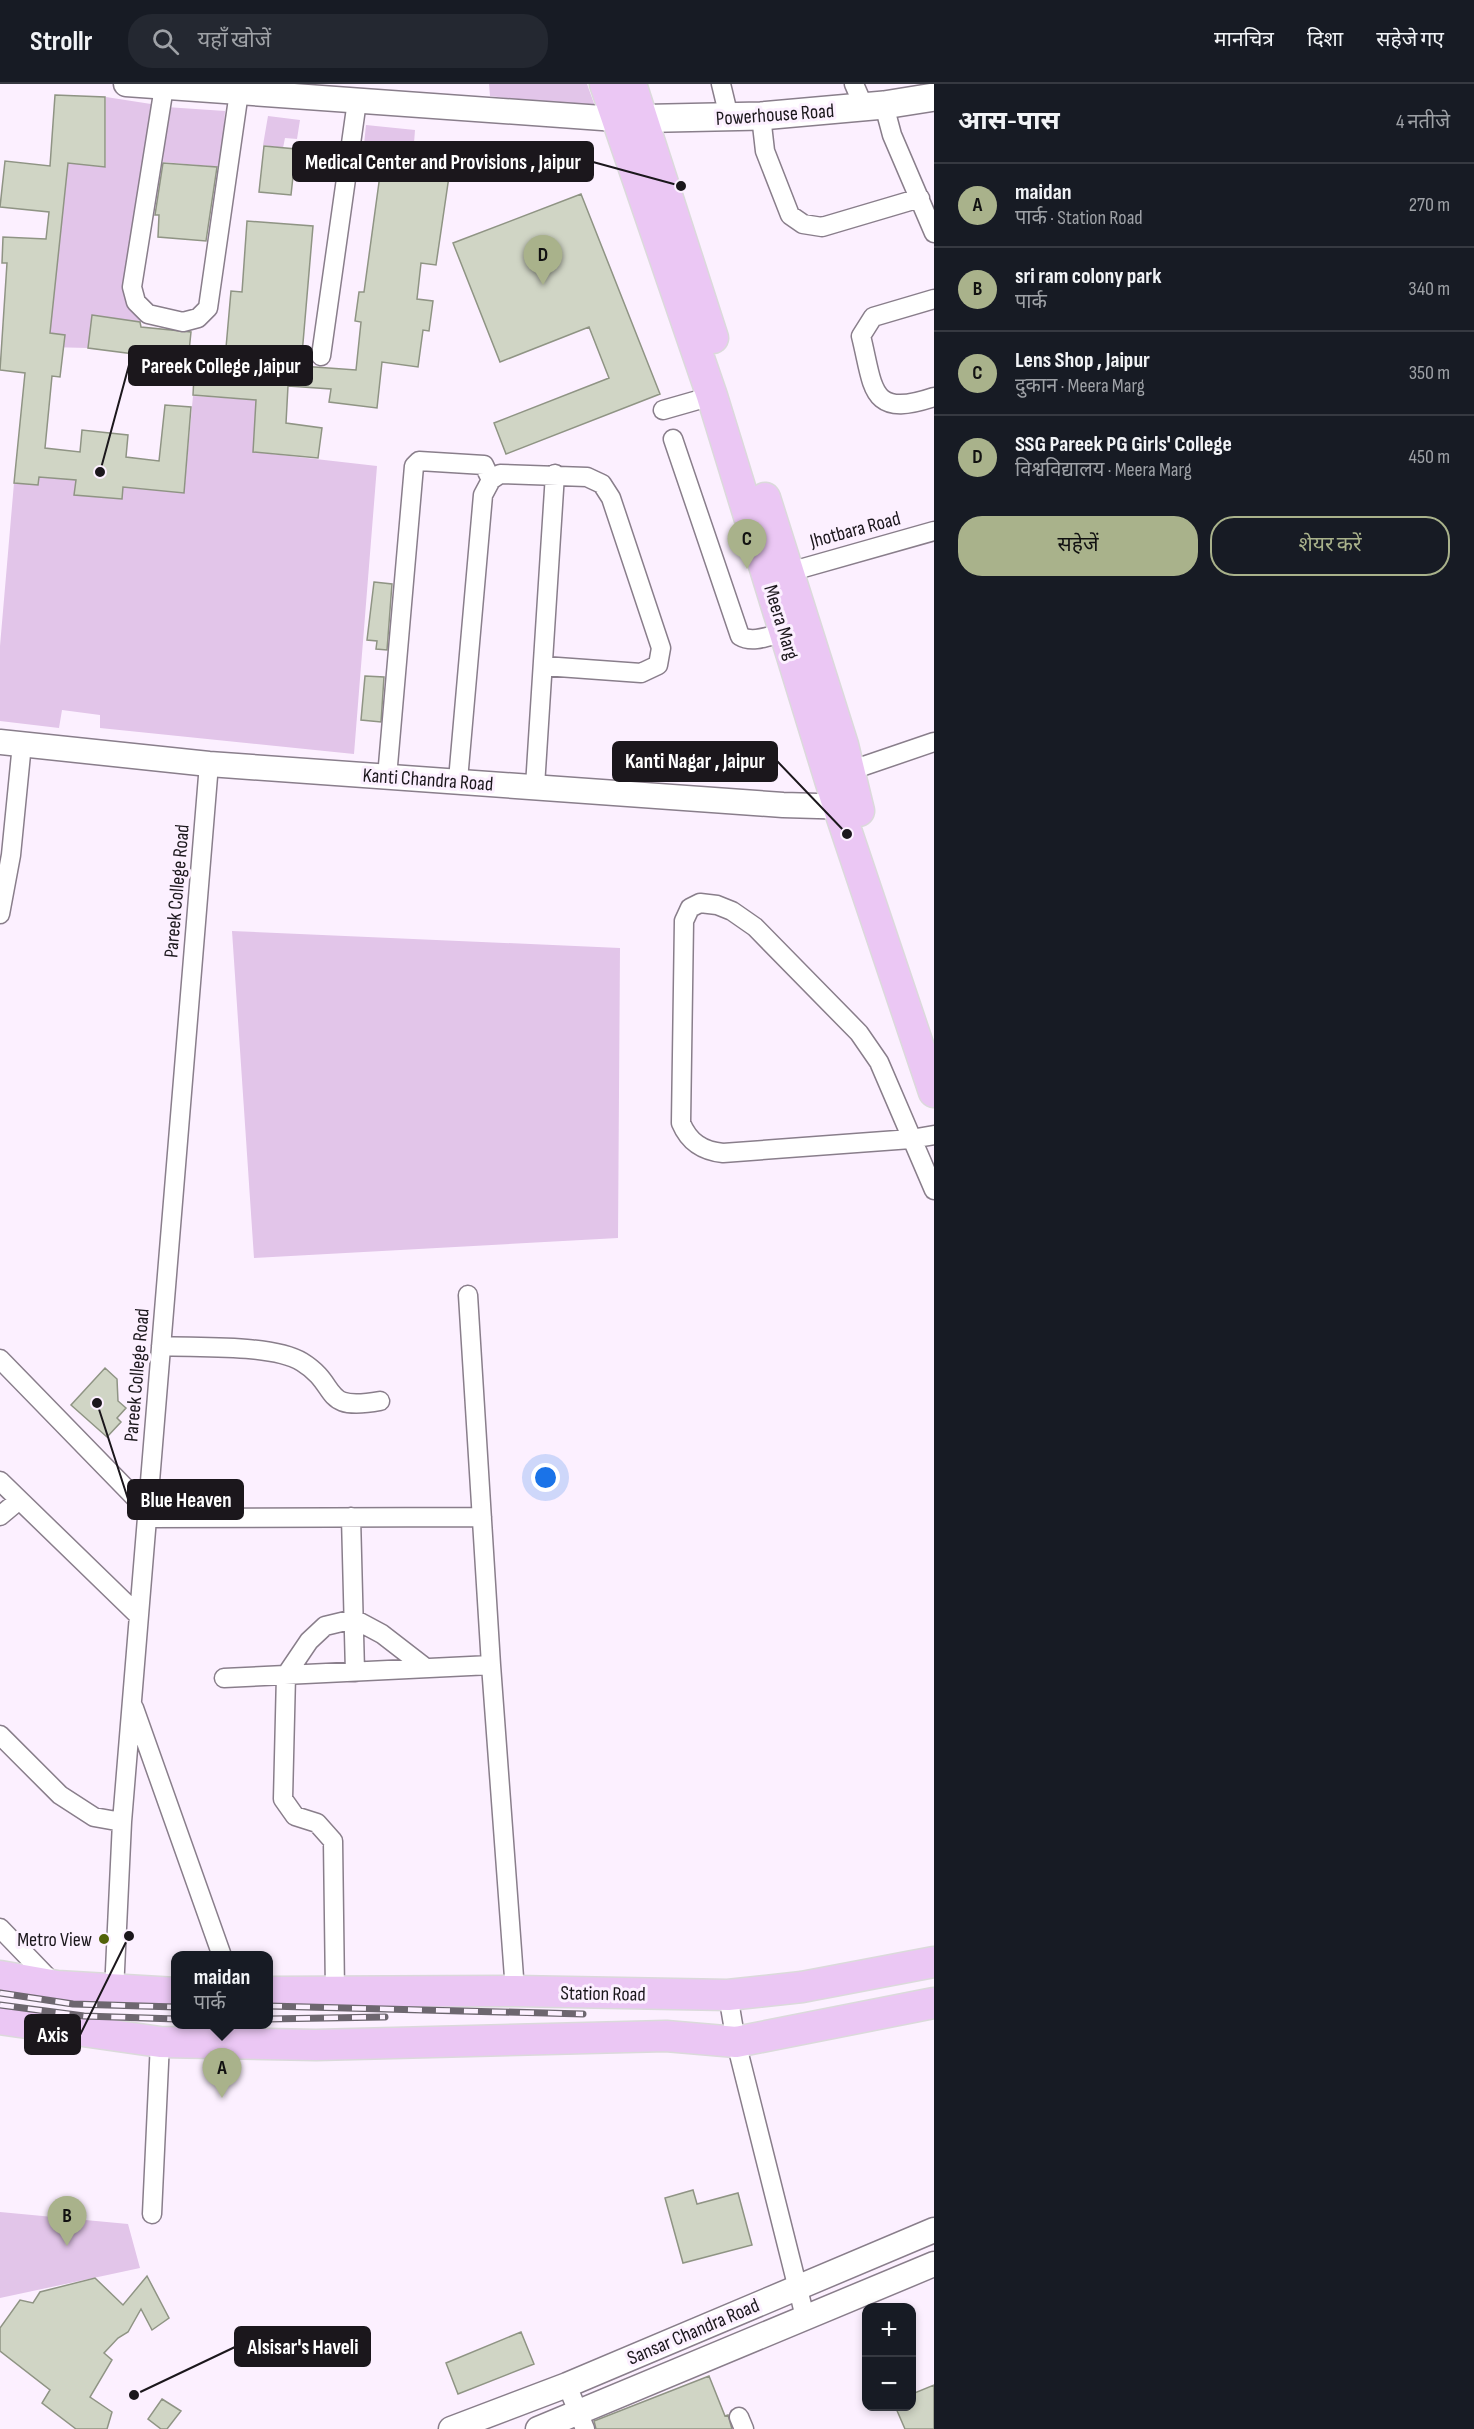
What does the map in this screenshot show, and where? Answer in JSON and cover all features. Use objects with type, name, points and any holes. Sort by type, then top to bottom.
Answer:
[{"type":"main road","name":"Meera Marg","points":[[605,84],[629,120],[789,572],[849,771],[847,806],[934,1092]]},
{"type":"main road","name":"Meera Marg","points":[[631,84],[629,120],[785,632],[847,806],[934,1030]]},
{"type":"main road","name":"Powerhouse Road","points":[[629,120],[760,116],[867,99],[934,97]]},
{"type":"main road","name":"Station Road","points":[[273,1992],[515,1991],[728,1995],[802,1987],[934,1962]]},
{"type":"main road","points":[[0,1976],[57,1986],[171,1993]]},
{"type":"main road","points":[[0,2019],[160,2042],[316,2045],[666,2036],[736,2042],[934,2003]]},
{"type":"street","points":[[126,84],[629,120]]},
{"type":"street","points":[[721,84],[729,117]]},
{"type":"street","points":[[164,87],[132,287],[135,302],[148,314],[183,322],[198,318],[208,308],[238,92]]},
{"type":"street","points":[[867,99],[892,135],[934,233]]},
{"type":"street","points":[[321,356],[357,100]]},
{"type":"street","points":[[760,116],[765,151],[790,215],[803,224],[822,226],[920,198]]},
{"type":"street","points":[[934,299],[873,317],[861,336],[876,394],[889,405],[911,405],[934,397]]},
{"type":"street","points":[[663,410],[712,396]]},
{"type":"street","points":[[673,439],[740,636],[746,639],[758,639],[785,632]]},
{"type":"street","points":[[387,777],[414,466],[418,461],[484,465],[491,480]]},
{"type":"street","points":[[458,780],[483,495],[491,480],[500,474],[555,474],[586,477],[602,484],[611,498],[661,656],[658,664],[641,673],[544,666]]},
{"type":"street","points":[[535,786],[555,474]]},
{"type":"street","name":"Jhotbara Road","points":[[789,572],[934,531]]},
{"type":"street","points":[[849,771],[934,742]]},
{"type":"street","points":[[0,914],[12,855],[11,743]]},
{"type":"street","name":"Kanti Chandra Road","points":[[11,743],[209,764],[783,805],[847,806]]},
{"type":"street","name":"Pareek College Road","points":[[114,1991],[122,1822],[209,764]]},
{"type":"street","points":[[934,1136],[911,1139],[723,1153],[709,1152],[695,1144],[686,1134],[681,1123],[684,921],[690,908],[700,903],[717,905],[732,911],[755,927],[859,1033],[879,1062],[911,1139],[934,1190]]},
{"type":"street","points":[[468,1295],[490,1665],[515,1991]]},
{"type":"street","points":[[161,1346],[284,1354],[313,1370],[336,1400],[356,1406],[380,1401]]},
{"type":"street","points":[[0,1359],[147,1514],[482,1517]]},
{"type":"street","points":[[0,1481],[18,1501],[139,1616]]},
{"type":"street","points":[[0,1516],[18,1501]]},
{"type":"street","points":[[351,1517],[355,1672]]},
{"type":"street","points":[[335,1992],[333,1841],[317,1823],[295,1816],[283,1799],[286,1675],[309,1641],[325,1626],[354,1619],[382,1634],[426,1668]]},
{"type":"street","points":[[224,1678],[490,1665]]},
{"type":"street","points":[[132,1702],[220,1951]]},
{"type":"street","points":[[0,1735],[60,1795],[94,1817],[122,1822]]},
{"type":"street","points":[[0,1928],[57,1986]]},
{"type":"street","points":[[728,1995],[736,2042],[805,2318]]},
{"type":"street","points":[[152,2214],[160,2042]]},
{"type":"street","name":"Sansar Chandra Road","points":[[451,2429],[567,2385],[934,2230]]},
{"type":"street","name":"Sansar Chandra Road","points":[[538,2429],[581,2421],[805,2318],[934,2264]]},
{"type":"street","points":[[567,2385],[581,2421]]},
{"type":"shaded area","points":[[489,84],[587,84],[596,109],[490,96]]},
{"type":"shaded area","points":[[106,97],[151,104],[141,322],[92,315],[88,348],[48,347],[68,163],[106,167]]},
{"type":"shaded area","points":[[166,107],[225,111],[222,167],[163,162]]},
{"type":"shaded area","points":[[268,116],[300,120],[297,139],[285,138],[283,148],[263,145]]},
{"type":"shaded area","points":[[366,125],[415,130],[413,157],[384,153],[380,177],[361,174]]},
{"type":"shaded area","points":[[193,396],[256,400],[254,452],[377,466],[354,754],[100,728],[100,715],[62,710],[59,728],[0,721],[0,646],[14,483],[38,485],[39,477],[76,480],[75,495],[122,499],[123,487],[184,493]]},
{"type":"shaded area","points":[[232,931],[620,948],[618,1238],[254,1258]]},
{"type":"shaded area","points":[[0,2212],[128,2224],[140,2268],[0,2298]]},
{"type":"building","points":[[55,95],[105,97],[105,167],[68,163],[50,333],[65,335],[60,377],[52,376],[45,448],[80,452],[82,430],[128,435],[126,457],[159,461],[165,405],[191,407],[184,493],[123,487],[122,499],[74,495],[76,480],[39,477],[38,485],[14,483],[25,373],[0,370],[7,263],[2,263],[3,237],[46,239],[49,212],[0,207],[5,161],[50,166]]},
{"type":"building","points":[[264,146],[296,149],[291,195],[259,192]]},
{"type":"building","points":[[414,151],[452,156],[436,265],[421,263],[417,299],[433,301],[429,331],[423,330],[418,367],[382,362],[377,408],[329,402],[331,389],[288,386],[286,423],[322,428],[318,458],[253,452],[256,400],[193,395],[195,357],[225,359],[231,291],[242,292],[247,221],[313,226],[301,366],[356,370],[361,322],[355,321],[359,292],[364,292],[383,153],[413,157]]},
{"type":"building","points":[[163,163],[217,167],[206,241],[158,237],[159,215],[155,215]]},
{"type":"building","points":[[581,194],[660,394],[506,454],[494,423],[609,378],[589,327],[500,362],[453,243]]},
{"type":"building","points":[[92,315],[140,322],[141,327],[191,332],[188,361],[88,348]]},
{"type":"building","points":[[374,582],[392,584],[387,650],[376,649],[377,641],[367,640]]},
{"type":"building","points":[[365,676],[384,677],[381,722],[361,720]]},
{"type":"building","points":[[105,1368],[117,1379],[118,1401],[126,1408],[117,1418],[121,1422],[107,1437],[71,1405]]},
{"type":"building","points":[[693,2190],[697,2204],[738,2193],[752,2245],[683,2263],[665,2198]]},
{"type":"building","points":[[147,2276],[169,2318],[152,2330],[141,2309],[128,2332],[118,2338],[104,2353],[112,2360],[90,2397],[112,2412],[107,2429],[76,2429],[42,2403],[50,2390],[0,2351],[0,2328],[20,2300],[33,2303],[40,2292],[95,2278],[123,2305]]},
{"type":"building","points":[[521,2332],[534,2364],[458,2394],[446,2363]]},
{"type":"building","points":[[709,2376],[725,2416],[728,2415],[732,2429],[596,2429],[594,2421]]},
{"type":"building","points":[[934,2385],[934,2429],[905,2429],[897,2411],[916,2411],[916,2392]]},
{"type":"building","points":[[162,2399],[181,2411],[167,2429],[161,2429],[148,2419]]},
{"type":"railway","points":[[0,1993],[73,2004],[171,2007]]},
{"type":"railway","points":[[0,2005],[84,2016],[171,2019]]},
{"type":"railway","points":[[273,2006],[583,2014]]},
{"type":"railway","points":[[273,2019],[385,2017]]},
{"type":"place","name":"Medical Center and Provisions , Jaipur","points":[[681,186]]},
{"type":"place","name":"SSG Pareek PG Girls' College","points":[[543,285]]},
{"type":"place","name":"Pareek College ,Jaipur","points":[[100,472]]},
{"type":"place","name":"Lens Shop , Jaipur","points":[[747,569]]},
{"type":"place","name":"Kanti Nagar , Jaipur","points":[[847,834]]},
{"type":"place","name":"Blue Heaven","points":[[97,1403]]},
{"type":"place","name":"Axis","points":[[129,1936]]},
{"type":"place","name":"Metro View","points":[[104,1939]]},
{"type":"place","name":"maidan","points":[[222,2098]]},
{"type":"place","name":"sri ram colony park","points":[[67,2246]]},
{"type":"place","name":"Alsisar's Haveli","points":[[134,2395]]}]
